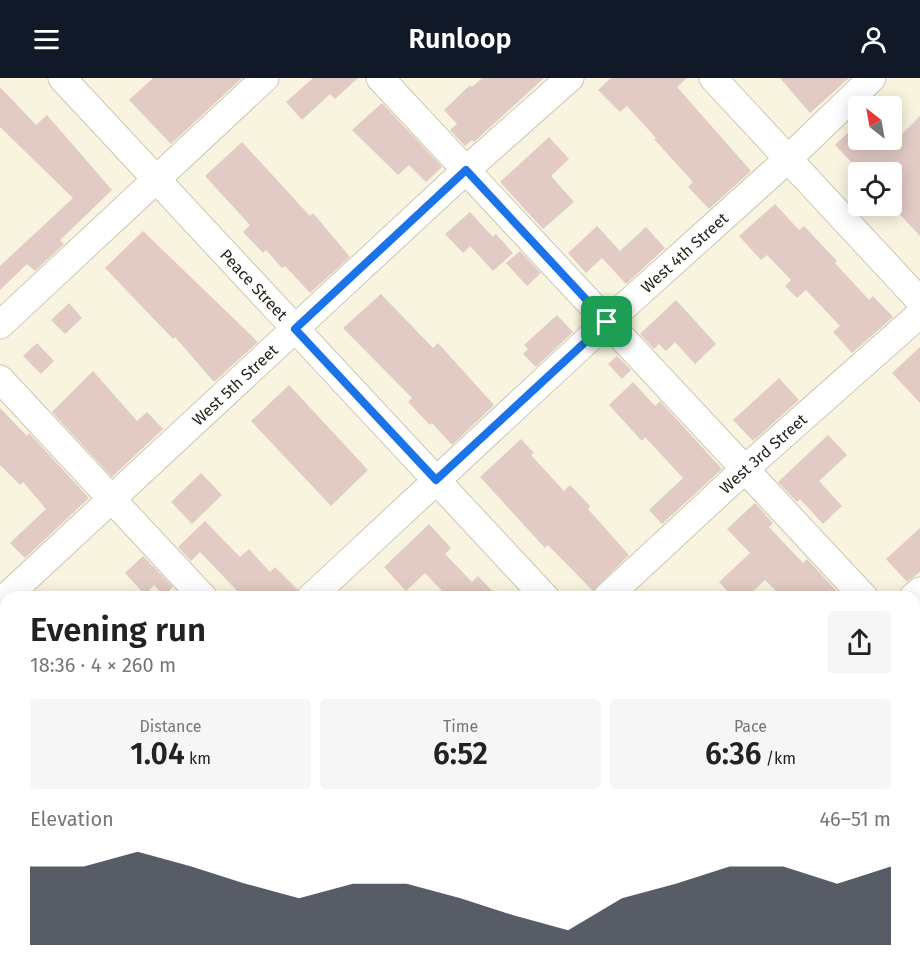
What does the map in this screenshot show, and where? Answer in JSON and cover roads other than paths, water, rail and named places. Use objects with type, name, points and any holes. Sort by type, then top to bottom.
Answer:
[{"type":"street","name":"Peace Street","points":[[62,78],[539,591]]},
{"type":"street","points":[[0,325],[266,78]]},
{"type":"street","points":[[380,78],[858,591]]},
{"type":"street","name":"West 5th Street","points":[[12,591],[466,170],[570,78]]},
{"type":"street","points":[[713,78],[920,301]]},
{"type":"street","name":"West 4th Street","points":[[317,591],[607,322],[788,159],[872,78]]},
{"type":"street","name":"West 3rd Street","points":[[613,591],[745,469],[920,314]]},
{"type":"street","points":[[0,379],[197,591]]}]
